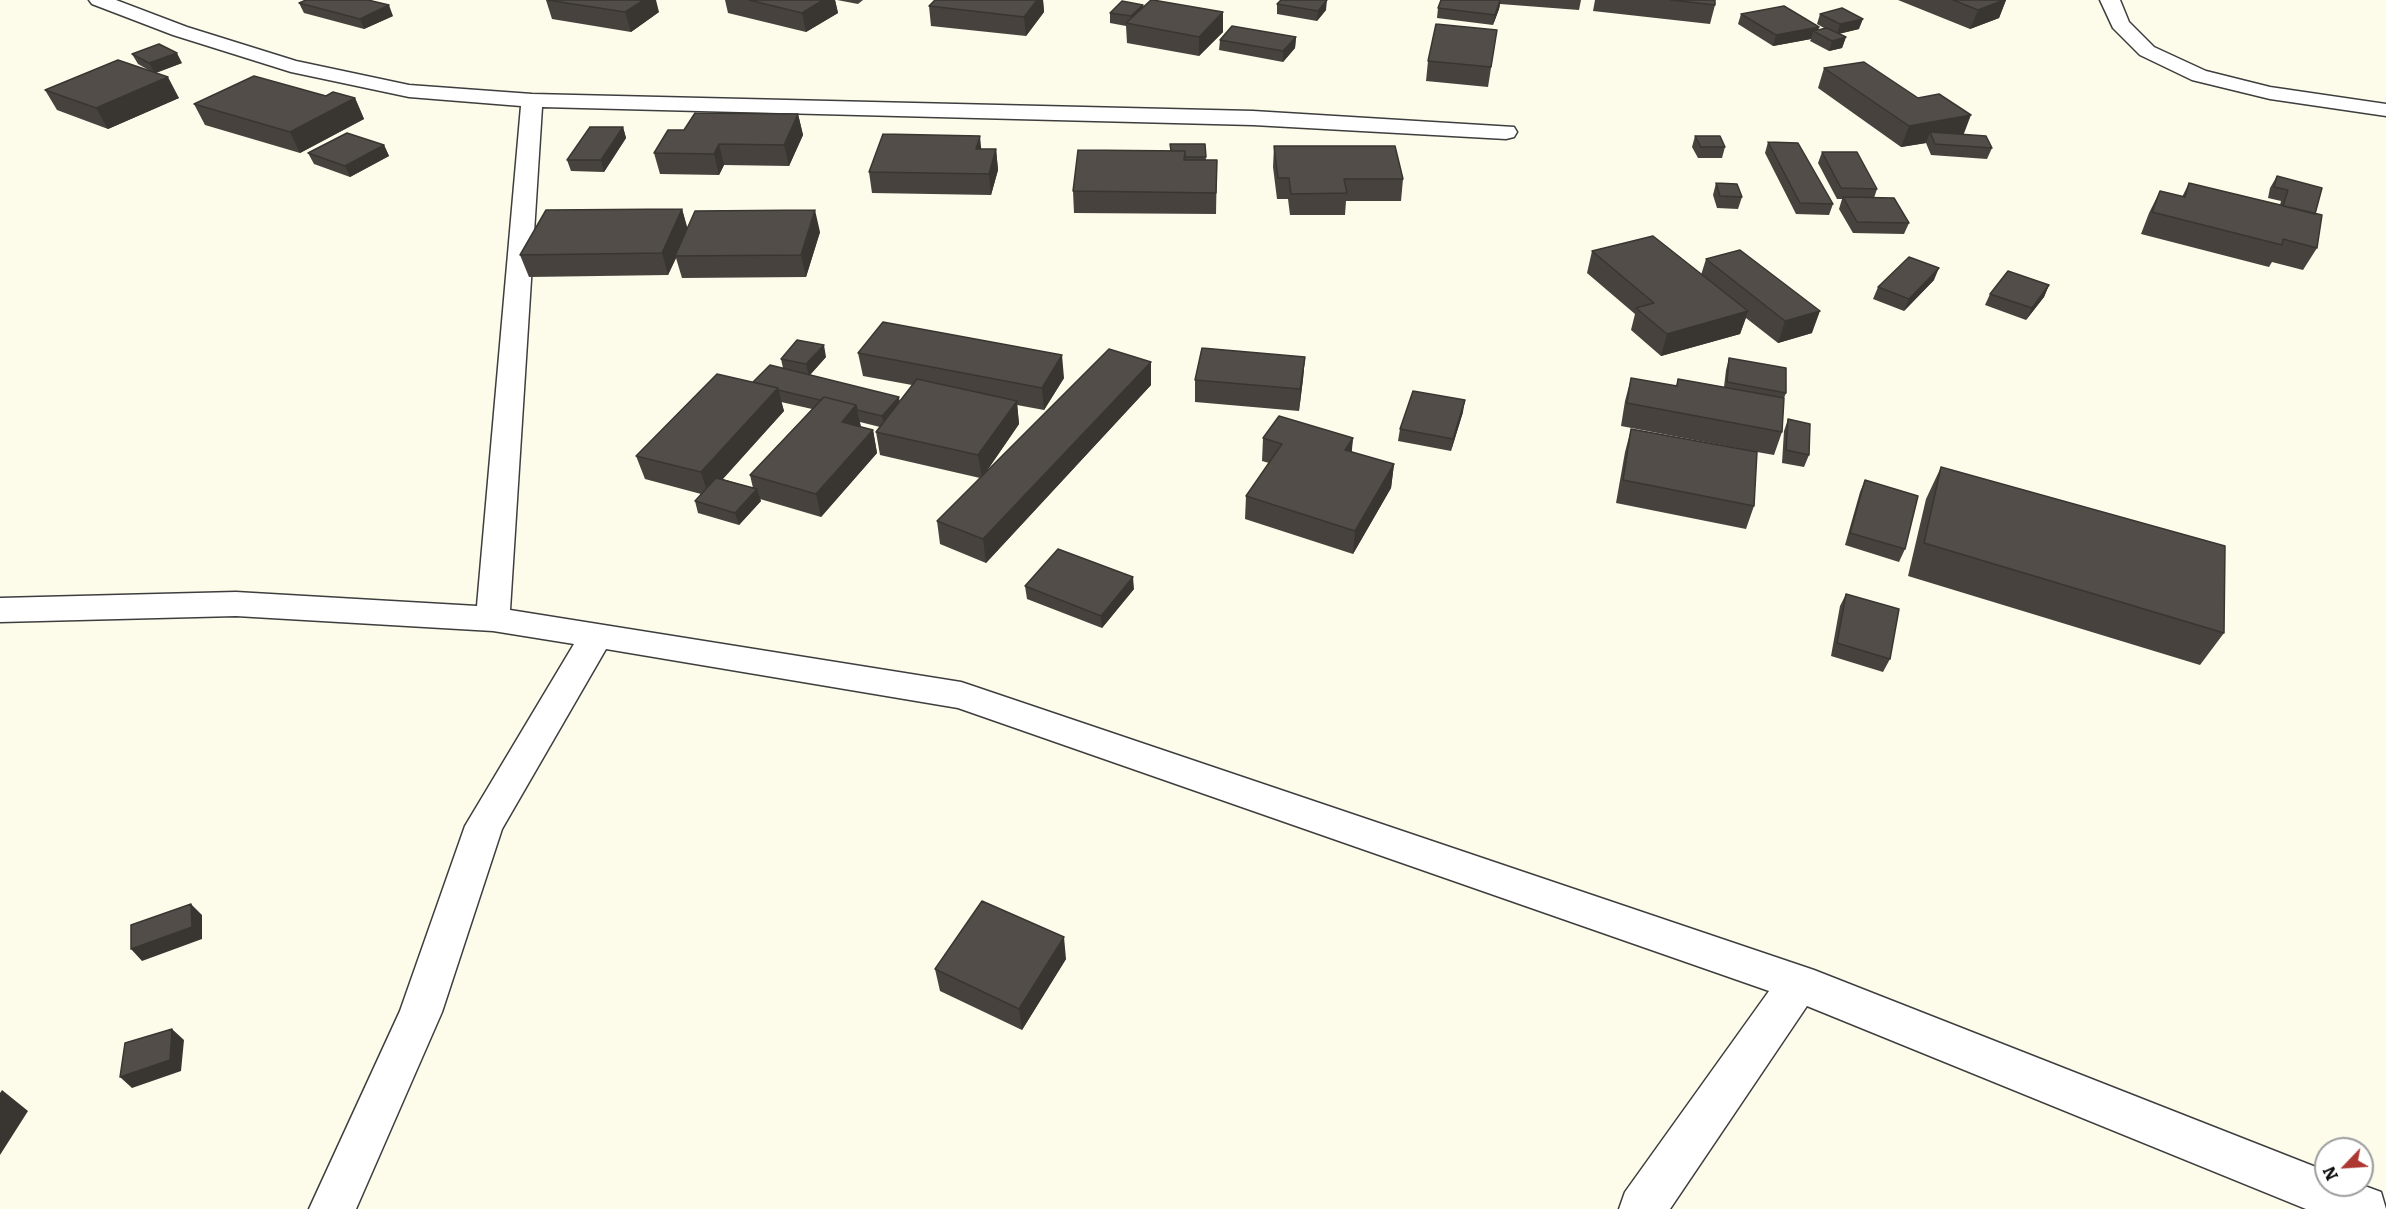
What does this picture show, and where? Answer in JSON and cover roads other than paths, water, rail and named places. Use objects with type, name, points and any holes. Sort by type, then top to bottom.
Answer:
[{"type":"street","points":[[99,0],[180,31],[291,66],[409,90],[532,100],[1253,118],[1506,132]]},
{"type":"street","points":[[2110,0],[2120,24],[2147,51],[2199,76],[2270,93],[2386,110]]},
{"type":"street","points":[[493,619],[532,100]]},
{"type":"street","points":[[0,610],[236,604],[493,619],[961,695],[1798,983],[2364,1209]]},
{"type":"street","points":[[332,1209],[421,1012],[484,826],[597,635]]},
{"type":"street","points":[[1642,1209],[1798,983]]}]
